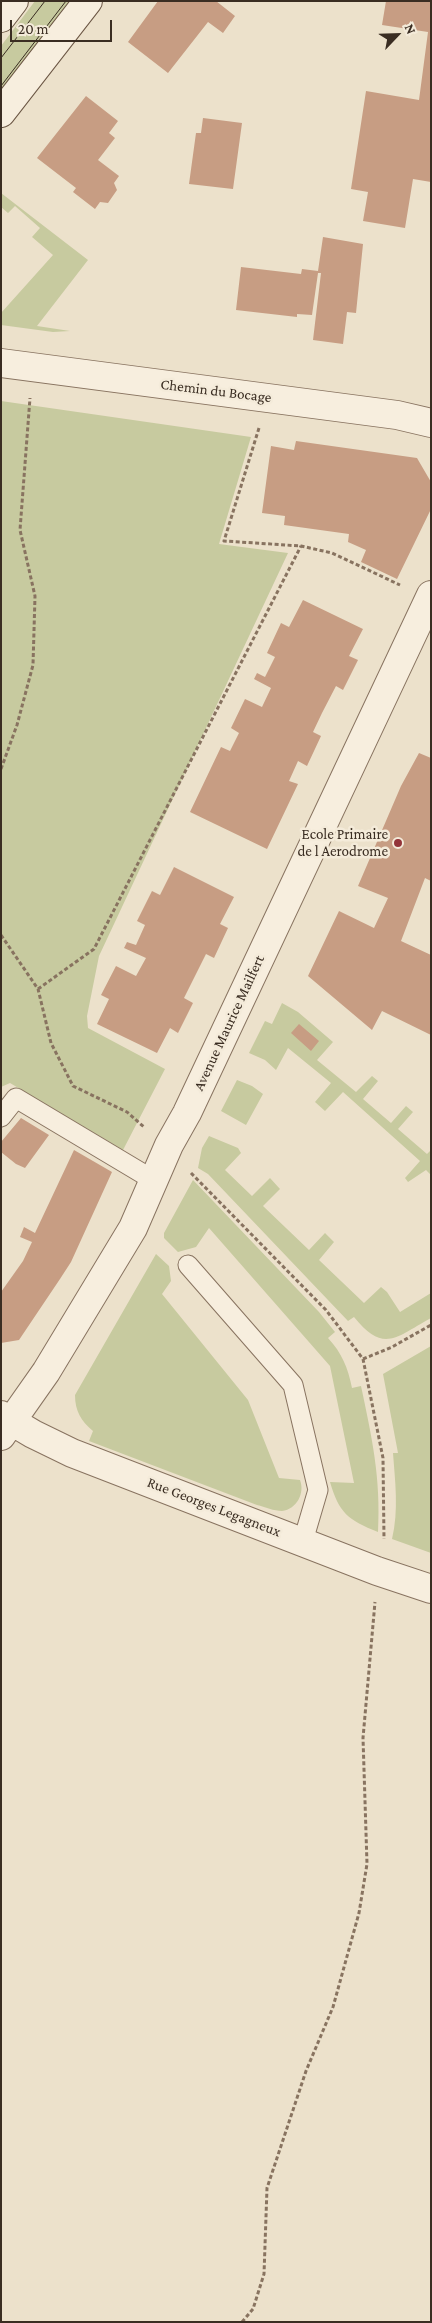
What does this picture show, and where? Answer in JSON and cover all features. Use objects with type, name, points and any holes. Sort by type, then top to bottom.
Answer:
[{"type":"street","points":[[1,18],[14,1]]},
{"type":"street","points":[[1,113],[88,1]]},
{"type":"street","name":"Chemin du Bocage","points":[[1,363],[398,415],[431,423]]},
{"type":"street","name":"Avenue Maurice Mailfert","points":[[5,1424],[46,1372],[133,1228],[169,1146],[192,1104],[419,592]]},
{"type":"street","name":"Rue Georges Legagneux","points":[[5,1424],[72,1453],[377,1571],[431,1589]]},
{"type":"lane","points":[[1,1117],[16,1098],[155,1181]]},
{"type":"lane","points":[[188,1265],[293,1385],[318,1490],[303,1541]]},
{"type":"path","points":[[1,768],[17,725],[33,665],[35,596],[20,530],[31,391]]},
{"type":"path","points":[[269,398],[224,541],[301,546],[332,553],[419,592]]},
{"type":"path","points":[[38,989],[94,949],[301,546]]},
{"type":"path","points":[[242,2322],[254,2309],[264,2274],[266,2188],[306,2071],[333,2007],[360,1912],[367,1864],[363,1738],[377,1571],[384,1543],[383,1458],[363,1359],[392,1347],[431,1325]]},
{"type":"green space","points":[[35,1],[77,1],[1,99],[1,46]]},
{"type":"green space","points":[[1,193],[88,260],[37,326],[70,331],[53,332],[1,325],[1,313],[53,255],[32,237],[40,228],[15,206],[8,213],[1,207]]},
{"type":"green space","points":[[1,401],[251,437],[219,544],[288,553],[99,956],[87,1016],[88,1028],[165,1069],[123,1150],[10,1083],[1,1087]]},
{"type":"green space","points":[[282,1003],[298,1012],[333,1042],[317,1060],[356,1092],[372,1076],[378,1081],[363,1099],[391,1123],[406,1106],[413,1112],[398,1129],[427,1154],[431,1150],[431,1175],[426,1170],[408,1182],[405,1178],[420,1161],[343,1092],[325,1111],[315,1102],[331,1083],[288,1048],[276,1070],[265,1060],[249,1053],[265,1021],[272,1024]]},
{"type":"green space","points":[[237,1080],[252,1086],[263,1094],[246,1125],[221,1111]]},
{"type":"green space","points":[[209,1136],[238,1148],[241,1153],[225,1170],[252,1196],[270,1178],[280,1189],[263,1206],[309,1250],[325,1233],[334,1242],[319,1260],[364,1303],[381,1287],[387,1292],[400,1312],[431,1293],[431,1318],[399,1336],[382,1339],[364,1328],[354,1317],[348,1321],[208,1174],[198,1168],[202,1148]]},
{"type":"green space","points":[[193,1180],[319,1312],[335,1332],[328,1338],[344,1361],[352,1388],[361,1386],[377,1476],[378,1532],[346,1514],[333,1493],[330,1482],[354,1483],[330,1366],[209,1228],[196,1247],[178,1252],[164,1238],[164,1233]]},
{"type":"green space","points":[[156,1254],[169,1266],[171,1281],[162,1294],[248,1400],[279,1478],[300,1480],[301,1490],[298,1500],[296,1504],[287,1510],[273,1510],[257,1505],[89,1441],[93,1431],[80,1415],[76,1406],[75,1395]]},
{"type":"green space","points":[[431,1346],[431,1553],[392,1539],[396,1506],[393,1453],[398,1453],[383,1374]]},
{"type":"building","points":[[158,1],[216,1],[235,16],[223,33],[208,22],[168,73],[128,42]]},
{"type":"building","points":[[386,1],[431,1],[431,182],[413,179],[405,228],[363,221],[368,192],[351,189],[366,91],[419,100],[428,32],[382,25]]},
{"type":"building","points":[[86,96],[118,121],[109,133],[115,138],[98,160],[119,176],[114,183],[117,190],[108,203],[100,202],[95,209],[73,192],[76,188],[37,158]]},
{"type":"building","points":[[203,118],[242,123],[233,189],[189,184],[196,133],[201,133]]},
{"type":"building","points":[[323,237],[363,244],[356,313],[347,312],[343,344],[313,340],[321,273],[318,273],[312,315],[297,314],[297,317],[236,310],[241,267],[301,274],[302,269],[318,271]]},
{"type":"building","points":[[296,441],[417,458],[431,482],[431,509],[397,579],[361,562],[366,550],[348,542],[349,534],[284,525],[285,516],[262,513],[271,446],[294,450]]},
{"type":"building","points":[[303,600],[363,629],[349,656],[358,660],[343,690],[336,686],[322,713],[313,732],[321,736],[307,766],[298,761],[289,781],[298,784],[267,849],[190,812],[221,747],[230,751],[239,733],[231,728],[245,699],[262,707],[271,688],[254,679],[257,673],[265,677],[275,657],[267,653],[281,623],[289,627]]},
{"type":"building","name":"Ecole Primaire de l Aerodrome","points":[[419,753],[431,758],[431,881],[425,878],[401,941],[431,955],[431,1035],[382,1011],[372,1030],[308,976],[339,911],[374,928],[388,898],[358,886],[401,786]]},
{"type":"building","points":[[174,867],[234,897],[220,924],[228,928],[214,958],[206,954],[184,998],[193,1003],[178,1033],[170,1028],[157,1053],[97,1024],[109,999],[101,995],[116,966],[136,976],[146,958],[124,948],[127,942],[136,945],[145,925],[137,921],[152,891],[160,895]]},
{"type":"building","points":[[299,1024],[319,1041],[311,1051],[291,1033]]},
{"type":"building","points":[[21,1118],[49,1135],[25,1168],[16,1164],[1,1152],[1,1142]]},
{"type":"building","points":[[74,1150],[112,1172],[71,1262],[60,1279],[19,1340],[1,1343],[1,1292],[23,1261],[32,1242],[20,1237],[24,1227],[35,1233]]},
{"type":"tram line","points":[[1,58],[45,1]]},
{"type":"tram line","points":[[1,86],[66,1]]},
{"type":"place","name":"Ecole Primaire de l Aerodrome","points":[[398,843]]}]
